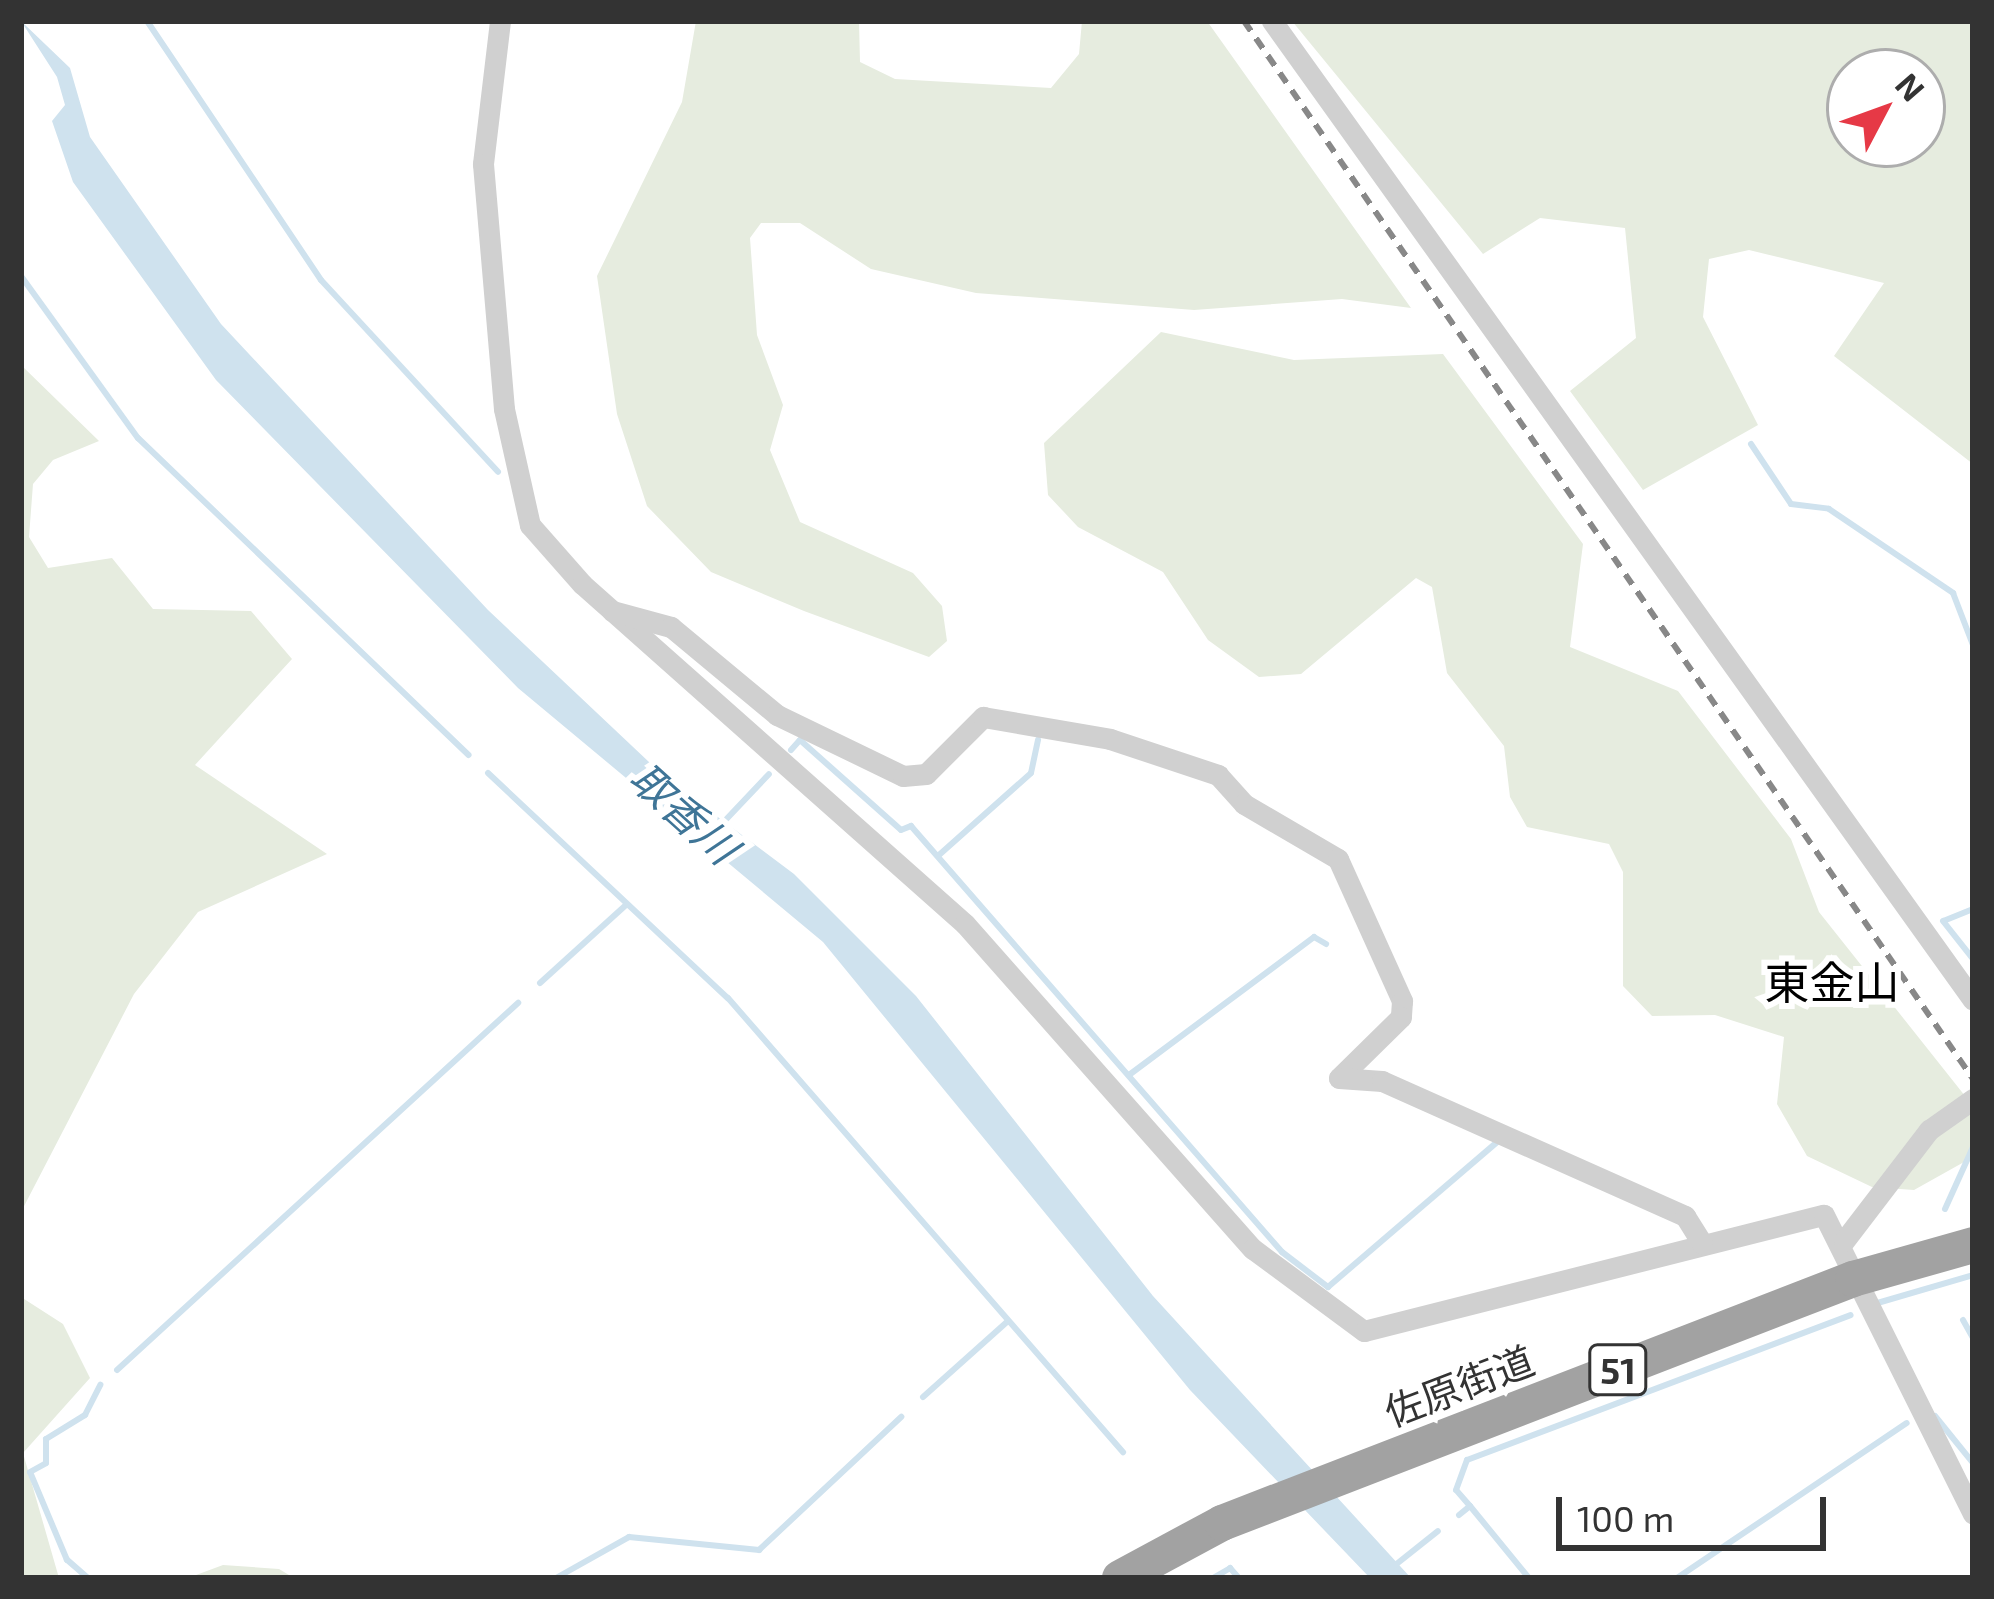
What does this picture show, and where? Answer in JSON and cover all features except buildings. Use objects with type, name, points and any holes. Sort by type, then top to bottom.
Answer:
[{"type":"highway","name":"佐原街道","points":[[1120,1578],[1233,1519],[1405,1452],[1852,1279],[1973,1246]]},
{"type":"street","points":[[500,21],[483,164],[512,464],[539,539],[611,611],[965,924],[1253,1249],[1364,1331],[1824,1215],[1844,1241],[1852,1279],[1973,1514]]},
{"type":"street","points":[[1272,21],[1973,1000]]},
{"type":"street","points":[[611,611],[671,626],[777,715],[903,776],[926,774],[983,717],[1110,739],[1218,776],[1244,804],[1338,859],[1402,1001],[1401,1017],[1340,1078],[1382,1082],[1685,1216],[1702,1243]]},
{"type":"street","points":[[1844,1241],[1929,1130],[1973,1099]]},
{"type":"shaded area","points":[[696,21],[859,21],[860,62],[895,79],[1051,88],[1079,54],[1082,21],[1207,21],[1411,308],[1342,299],[1194,310],[976,293],[871,269],[800,223],[761,223],[750,238],[757,335],[783,405],[770,450],[800,522],[913,573],[942,606],[947,641],[929,657],[804,611],[711,572],[647,506],[617,414],[597,276],[682,102]]},
{"type":"shaded area","points":[[1292,21],[1973,21],[1973,464],[1834,356],[1884,283],[1749,250],[1709,259],[1703,317],[1758,425],[1643,490],[1570,391],[1636,338],[1625,228],[1540,218],[1483,254]]},
{"type":"shaded area","points":[[1161,332],[1294,360],[1443,354],[1583,544],[1570,647],[1678,691],[1791,839],[1819,912],[1973,1106],[1973,1157],[1914,1190],[1872,1187],[1807,1156],[1777,1104],[1784,1037],[1715,1015],[1652,1016],[1623,986],[1623,872],[1609,844],[1527,827],[1510,797],[1504,746],[1447,673],[1432,587],[1416,578],[1301,674],[1259,677],[1208,640],[1163,572],[1078,527],[1048,495],[1044,443]]},
{"type":"shaded area","points":[[21,365],[99,441],[53,460],[33,484],[29,537],[48,568],[112,558],[153,609],[251,611],[292,659],[195,765],[327,854],[198,912],[134,994],[21,1212]]},
{"type":"shaded area","points":[[21,1297],[63,1324],[90,1378],[23,1453],[59,1578],[21,1578]]},
{"type":"shaded area","points":[[223,1565],[279,1569],[294,1578],[188,1578]]},
{"type":"water","name":"取香川","points":[[21,21],[70,68],[90,137],[221,324],[488,610],[667,779],[794,874],[916,996],[1153,1296],[1411,1578],[1370,1578],[1190,1390],[823,942],[518,688],[216,380],[73,182],[52,121],[65,105],[57,77]]},
{"type":"waterway","points":[[147,21],[321,280],[498,472]]},
{"type":"waterway","points":[[21,276],[138,438],[468,755]]},
{"type":"waterway","points":[[1751,444],[1791,504],[1829,509],[1953,593],[1973,645]]},
{"type":"waterway","points":[[791,750],[800,740],[901,830],[911,826],[1282,1252],[1328,1287],[1497,1142]]},
{"type":"waterway","points":[[939,855],[1031,773],[1038,740]]},
{"type":"waterway","points":[[488,773],[728,998],[1123,1452]]},
{"type":"waterway","name":"取香川","points":[[718,828],[769,774]]},
{"type":"waterway","points":[[540,983],[626,905]]},
{"type":"waterway","points":[[1973,909],[1943,921],[1973,959]]},
{"type":"waterway","points":[[1129,1075],[1314,937],[1326,944]]},
{"type":"waterway","points":[[117,1370],[518,1003]]},
{"type":"waterway","points":[[1945,1209],[1973,1147]]},
{"type":"waterway","points":[[1874,1304],[1973,1275]]},
{"type":"waterway","points":[[1459,1515],[1470,1506],[1456,1490],[1467,1460],[1851,1315]]},
{"type":"waterway","points":[[1963,1320],[1973,1338]]},
{"type":"waterway","points":[[923,1397],[1008,1321]]},
{"type":"waterway","points":[[88,1578],[67,1560],[30,1472],[46,1463],[46,1439],[85,1415],[100,1385]]},
{"type":"waterway","points":[[1935,1416],[1973,1463]]},
{"type":"waterway","points":[[556,1578],[629,1537],[759,1550],[901,1417]]},
{"type":"waterway","points":[[1677,1578],[1907,1423]]},
{"type":"waterway","points":[[1470,1506],[1529,1578]]},
{"type":"waterway","points":[[1394,1566],[1438,1531]]},
{"type":"waterway","points":[[1213,1578],[1230,1568],[1239,1578]]},
{"type":"railway","points":[[1244,21],[1973,1079]]},
{"type":"district","name":"東金山","points":[[1832,982]]}]
